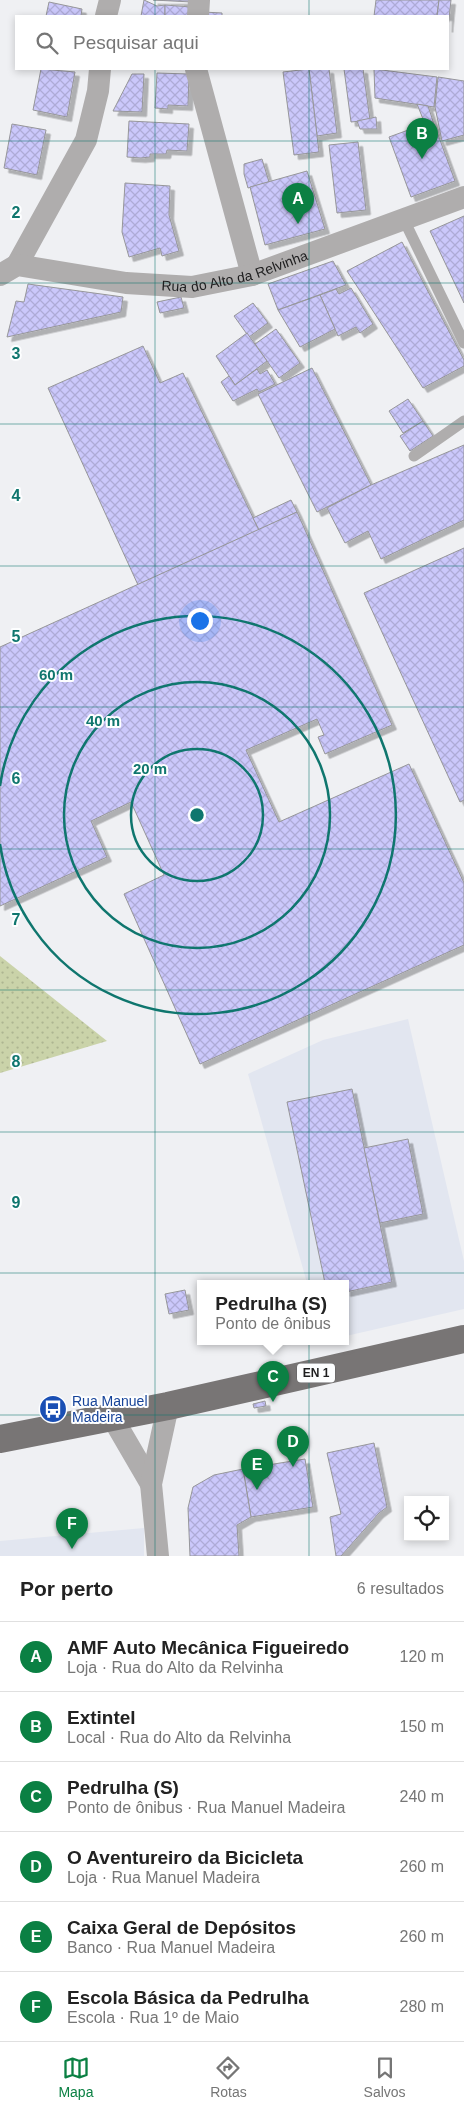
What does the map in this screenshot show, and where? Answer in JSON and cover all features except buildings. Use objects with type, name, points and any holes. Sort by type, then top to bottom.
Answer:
[{"type":"main road","name":"EN 1","points":[[0,1439],[168,1406],[464,1339]]},
{"type":"street","points":[[106,15],[110,0]]},
{"type":"street","points":[[198,15],[199,0]]},
{"type":"street","points":[[8,270],[86,140],[98,92],[100,70]]},
{"type":"street","points":[[196,70],[252,275]]},
{"type":"street","name":"Rua do Alto da Relvinha","points":[[8,270],[126,283],[192,287],[252,275],[464,197]]},
{"type":"street","points":[[158,1556],[151,1484],[168,1406]]},
{"type":"street","points":[[112,1417],[151,1484]]},
{"type":"lane","points":[[404,220],[464,343]]},
{"type":"lane","points":[[414,456],[464,421]]},
{"type":"shaded area","points":[[408,1019],[464,1261],[464,1309],[349,1335],[349,1280],[306,1280],[248,1074],[323,1040]]},
{"type":"shaded area","points":[[144,1528],[144,1556],[0,1556],[0,1541]]},
{"type":"green space","points":[[0,956],[107,1041],[0,1073]]},
{"type":"place","name":"Extintel","points":[[422,159]]},
{"type":"place","name":"AMF Auto Mecânica Figueiredo","points":[[298,224]]},
{"type":"place","name":"Pedrulha (S)","points":[[273,1402]]},
{"type":"place","name":"Rua Manuel Madeira","points":[[53,1409]]},
{"type":"place","name":"O Aventureiro da Bicicleta","points":[[293,1467]]},
{"type":"place","name":"Caixa Geral de Depósitos","points":[[257,1490]]},
{"type":"place","name":"Escola Básica da Pedrulha","points":[[72,1549]]}]
